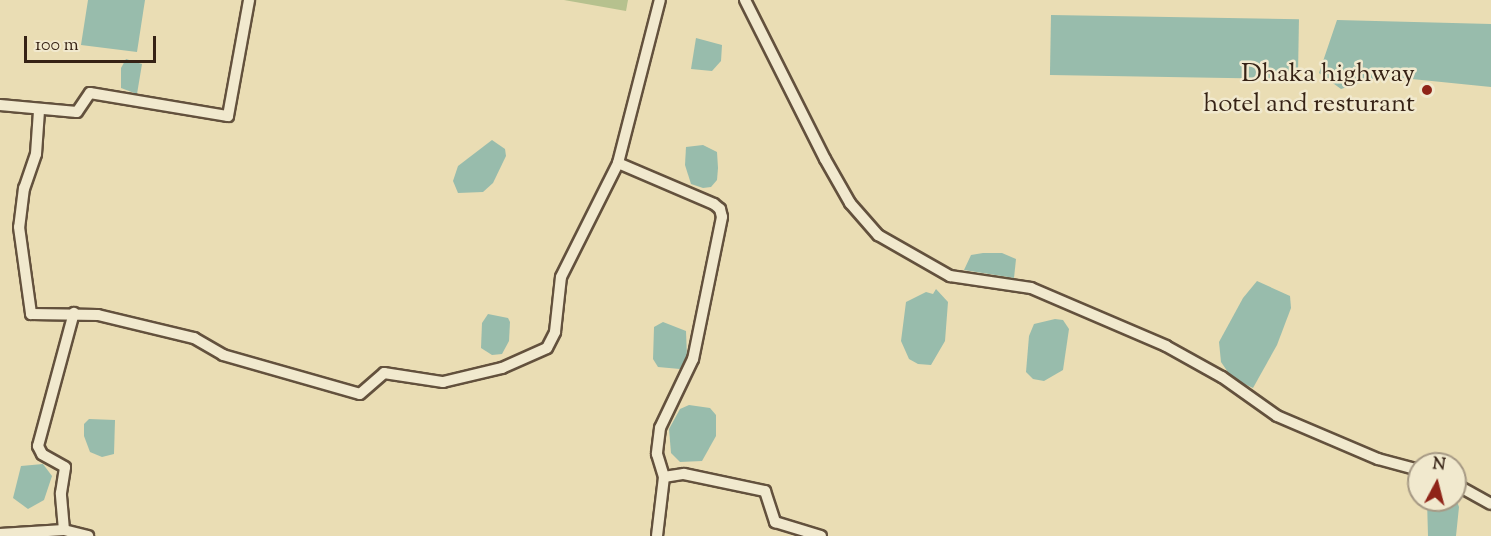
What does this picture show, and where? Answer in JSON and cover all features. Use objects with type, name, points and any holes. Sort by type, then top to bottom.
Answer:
[{"type":"street","points":[[0,105],[39,111],[77,112],[90,93],[228,116],[249,0]]},
{"type":"street","points":[[39,111],[36,154],[24,188],[19,227],[29,312],[98,315],[194,338],[223,355],[360,394],[384,373],[443,382],[502,368],[547,348],[555,332],[561,277],[618,163],[660,0]]},
{"type":"street","points":[[744,0],[825,159],[850,202],[878,236],[950,276],[1031,288],[1166,346],[1222,377],[1277,416],[1378,459],[1407,467]]},
{"type":"street","points":[[618,163],[720,209],[719,241],[693,359],[660,428],[657,454],[664,477],[657,536]]},
{"type":"street","points":[[64,530],[61,493],[65,467],[42,454],[38,446],[74,314]]},
{"type":"street","points":[[664,477],[684,474],[765,491],[775,522],[821,536]]},
{"type":"street","points":[[1467,491],[1491,504]]},
{"type":"street","points":[[0,534],[64,530],[88,536]]},
{"type":"green space","points":[[564,0],[628,0],[626,11]]},
{"type":"shaded area","points":[[88,0],[145,0],[137,52],[81,45]]},
{"type":"shaded area","points":[[1051,15],[1299,19],[1298,79],[1050,75]]},
{"type":"shaded area","points":[[1337,20],[1491,24],[1491,87],[1382,76],[1341,89],[1319,73]]},
{"type":"shaded area","points":[[696,38],[722,45],[721,61],[712,71],[691,69]]},
{"type":"shaded area","points":[[126,59],[142,64],[137,94],[121,88],[121,68]]},
{"type":"shaded area","points":[[492,140],[505,149],[506,156],[493,183],[483,192],[458,193],[453,181],[458,166]]},
{"type":"shaded area","points":[[703,145],[717,152],[718,168],[717,180],[711,187],[703,188],[691,184],[685,165],[686,147]]},
{"type":"shaded area","points":[[1002,253],[1016,259],[1014,278],[964,270],[971,255]]},
{"type":"shaded area","points":[[1257,281],[1290,296],[1291,308],[1277,345],[1253,388],[1232,378],[1221,362],[1219,342],[1243,298]]},
{"type":"shaded area","points":[[936,289],[948,302],[945,341],[931,365],[918,364],[909,359],[901,341],[906,302],[926,292],[933,294]]},
{"type":"shaded area","points":[[488,314],[508,318],[510,322],[509,341],[502,354],[492,355],[481,348],[482,323]]},
{"type":"shaded area","points":[[1055,319],[1063,320],[1069,329],[1063,370],[1044,381],[1033,379],[1026,372],[1029,336],[1034,324]]},
{"type":"shaded area","points":[[663,322],[686,331],[687,357],[680,369],[658,367],[653,359],[654,327]]},
{"type":"shaded area","points":[[689,405],[710,408],[716,415],[716,436],[702,461],[680,462],[671,453],[669,429],[680,409]]},
{"type":"shaded area","points":[[89,419],[115,420],[114,454],[102,457],[90,452],[84,436],[84,424]]},
{"type":"shaded area","points":[[43,464],[52,476],[44,500],[28,509],[13,498],[21,466]]},
{"type":"shaded area","points":[[1427,512],[1458,512],[1456,536],[1428,536]]},
{"type":"place","name":"Dhaka highway hotel and resturant","points":[[1427,90]]}]
